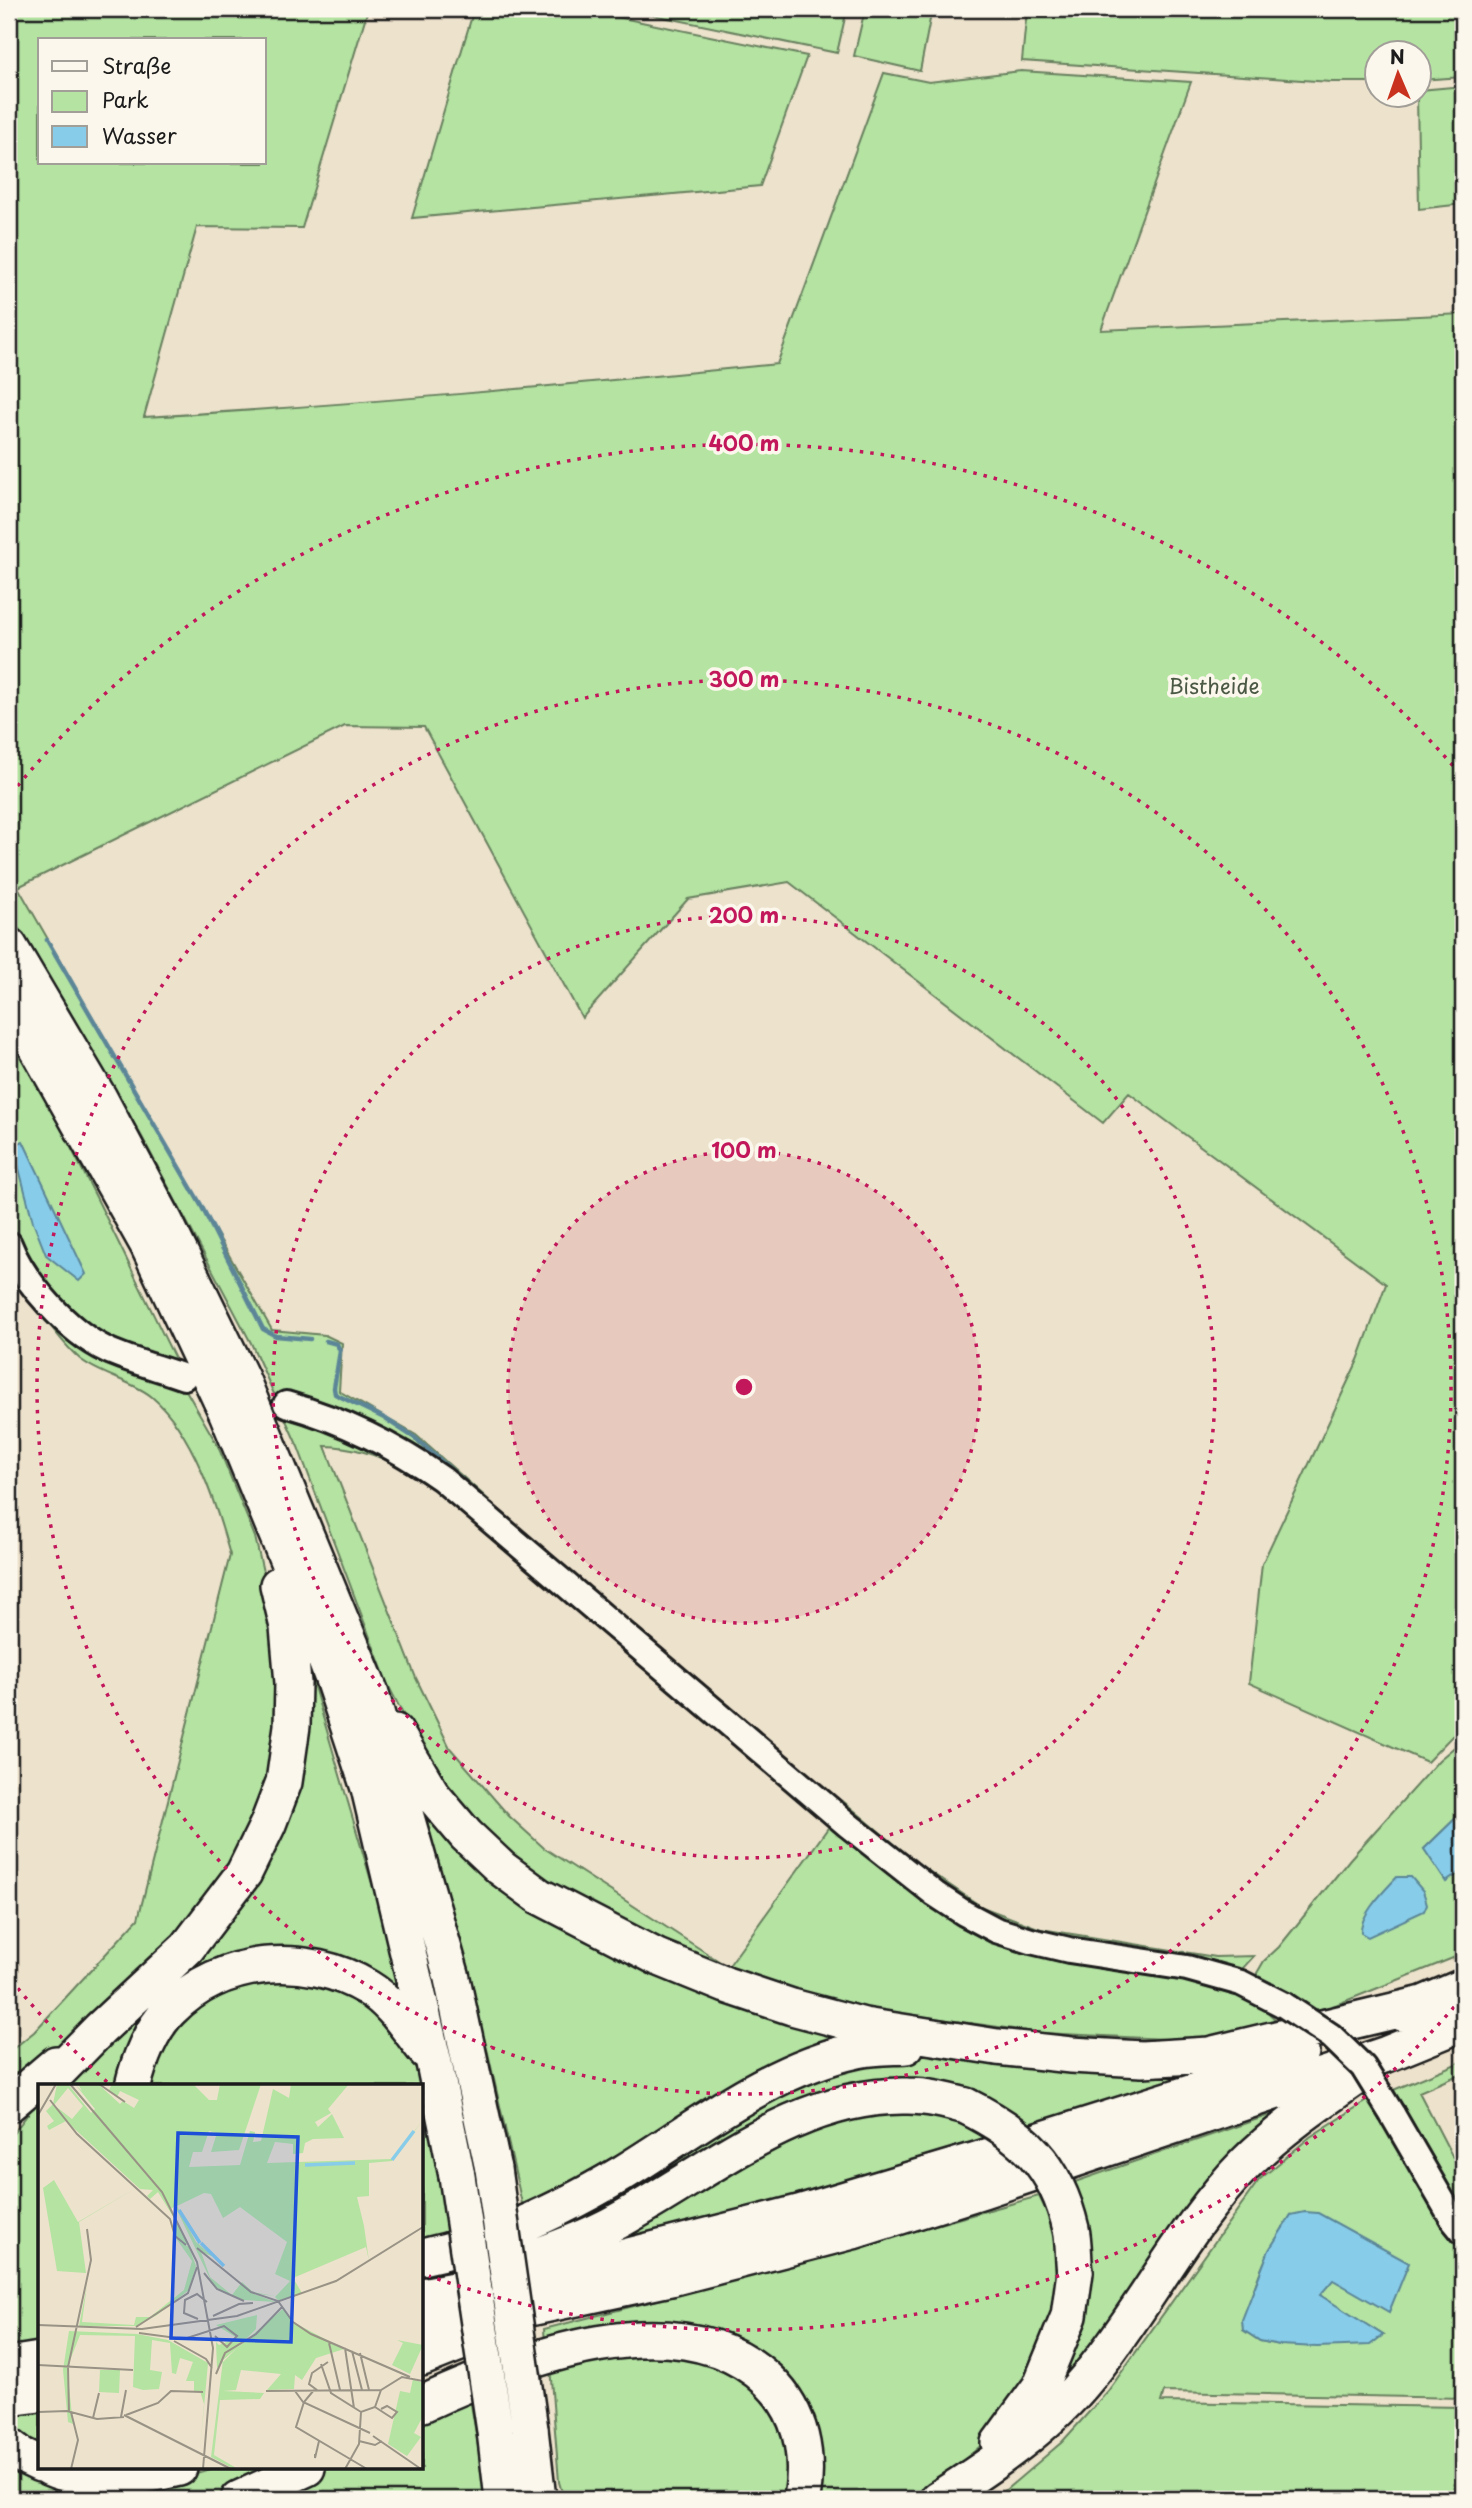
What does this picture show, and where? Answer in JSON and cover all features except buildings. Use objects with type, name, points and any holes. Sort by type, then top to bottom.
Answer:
[{"type":"highway","points":[[9,946],[99,1098],[165,1222],[241,1378],[370,1691],[451,1974],[493,2169],[541,2490]]},
{"type":"highway","points":[[9,998],[148,1245],[226,1413],[292,1571],[333,1679],[365,1776],[434,2063],[457,2176],[503,2499]]},
{"type":"highway","points":[[46,2084],[187,1948],[218,1910],[244,1873],[268,1824],[284,1782],[292,1726],[293,1683],[288,1628],[277,1578],[226,1413]]},
{"type":"highway","points":[[370,1691],[433,1796],[466,1835],[501,1868],[539,1896],[657,1957],[726,1985],[792,2007],[864,2026],[996,2047],[1142,2059],[1209,2055],[1423,2004]]},
{"type":"highway","points":[[133,2084],[136,2070],[152,2035],[169,2010],[196,1989],[232,1971],[268,1965],[300,1964],[333,1972],[368,1989],[393,2008],[434,2063]]},
{"type":"highway","points":[[432,2294],[605,2262],[799,2213],[980,2160],[1216,2085],[1463,1987]]},
{"type":"highway","points":[[424,2331],[671,2278],[853,2231],[996,2186],[1387,2054],[1463,2023]]},
{"type":"highway","points":[[9,2104],[100,2029]]},
{"type":"highway","points":[[424,2256],[488,2238],[576,2200],[727,2106],[778,2077],[819,2060],[860,2050],[915,2046],[996,2047]]},
{"type":"highway","points":[[938,2499],[1040,2428],[1088,2378],[1209,2207],[1246,2163],[1334,2092],[1387,2054]]},
{"type":"highway","points":[[9,2127],[38,2092]]},
{"type":"highway","points":[[432,2294],[569,2245],[604,2228],[751,2143],[816,2113],[849,2102],[883,2097],[934,2098],[966,2106],[1019,2137],[1046,2167],[1071,2229],[1074,2272],[1069,2316],[1040,2387],[1018,2420],[967,2480]]},
{"type":"highway","points":[[424,2357],[568,2301]]},
{"type":"highway","points":[[424,2403],[530,2361],[576,2348],[653,2339],[711,2347],[739,2359],[762,2374],[777,2389],[793,2412],[801,2434],[804,2456],[805,2481],[802,2499]]},
{"type":"highway","points":[[9,2365],[38,2360]]},
{"type":"highway","points":[[9,2398],[38,2394]]},
{"type":"highway","points":[[9,2446],[38,2462]]},
{"type":"highway","points":[[54,2470],[96,2478],[134,2476],[168,2470]]},
{"type":"highway","points":[[239,2499],[303,2470]]},
{"type":"street","points":[[9,1244],[13,1255],[38,1292],[68,1323],[106,1349],[184,1377]]},
{"type":"street","points":[[286,1404],[372,1437],[410,1456],[442,1479],[848,1825],[934,1894],[964,1913],[996,1930],[1031,1941],[1069,1950],[1187,1968],[1241,1983],[1284,2005],[1331,2036],[1363,2067],[1463,2232]]},
{"type":"green space","name":"Bistheide","points":[[9,9],[368,9],[302,228],[197,227],[144,417],[461,394],[777,364],[884,73],[929,82],[1021,71],[1191,82],[1101,330],[1463,314],[1463,1730],[1452,1736],[1427,1762],[1249,1683],[1262,1564],[1358,1360],[1386,1284],[1129,1093],[1103,1123],[789,882],[688,899],[582,1018],[424,727],[345,726],[18,887],[272,1330],[325,1335],[342,1343],[339,1391],[416,1435],[489,1500],[473,1518],[405,1469],[367,1453],[325,1446],[416,1678],[450,1748],[509,1816],[544,1848],[728,1967],[833,1821],[948,1912],[1222,1988],[1260,2005],[1277,2021],[1237,2032],[1186,2040],[1042,2033],[882,2011],[776,1985],[664,1944],[555,1886],[498,1847],[435,1769],[409,1726],[388,1685],[298,1447],[251,1343],[142,1137],[9,913]]},
{"type":"green space","points":[[474,9],[578,9],[807,56],[760,186],[412,218]]},
{"type":"green space","points":[[624,9],[847,9],[837,53]]},
{"type":"green space","points":[[865,9],[932,9],[920,71],[854,56]]},
{"type":"green space","points":[[1027,9],[1463,9],[1463,77],[1434,79],[1434,38],[1364,38],[1364,82],[1022,61]]},
{"type":"green space","points":[[1463,86],[1463,204],[1419,209],[1417,108],[1434,108],[1434,89]]},
{"type":"green space","points":[[9,1036],[76,1157],[177,1363],[120,1347],[76,1318],[19,1250],[9,1222]]},
{"type":"green space","points":[[37,1310],[91,1348],[183,1385],[218,1446],[255,1537],[274,1620],[282,1705],[264,1800],[238,1860],[166,1954],[9,2089],[9,2052],[34,2032],[138,1919],[230,1555],[201,1470],[180,1429],[167,1412],[145,1392],[97,1370],[80,1359]]},
{"type":"green space","points":[[298,1648],[310,1673],[415,2030],[387,1996],[227,1966],[127,2084],[54,2084],[266,1851]]},
{"type":"green space","points":[[1463,1740],[1463,1811],[1424,1849],[1446,1881],[1463,1870],[1463,1954],[1333,2006],[1312,2011],[1257,1980],[1257,1973],[1264,1961],[1279,1947],[1350,1859],[1439,1760]]},
{"type":"green space","points":[[418,1787],[512,1885],[877,2035],[523,2208],[488,2053]]},
{"type":"green space","points":[[844,1802],[917,1863],[982,1907],[1041,1929],[1215,1957],[1254,1956],[1236,1973],[1054,1940],[976,1912],[838,1813]]},
{"type":"green space","points":[[240,1980],[325,1982],[372,2006],[398,2037],[418,2072],[421,2084],[144,2084],[178,2020]]},
{"type":"green space","points":[[932,2052],[1192,2068],[1194,2074],[1027,2127],[931,2085],[679,2171],[528,2248],[525,2228],[774,2086],[903,2054]]},
{"type":"green space","points":[[1463,2061],[1463,2073],[1419,2092],[1463,2177],[1463,2220],[1391,2091]]},
{"type":"green space","points":[[424,2093],[431,2118],[450,2236],[424,2242]]},
{"type":"green space","points":[[1368,2100],[1427,2196],[1463,2245],[1463,2398],[1164,2392],[1161,2402],[1463,2407],[1463,2499],[995,2499],[1062,2442],[1108,2391],[1259,2180],[1310,2137]],"holes":[[[1291,2215],[1332,2279],[1319,2295],[1383,2335],[1280,2345],[1260,2341],[1243,2330],[1261,2270]]]},
{"type":"green space","points":[[38,2101],[38,2345],[9,2350],[9,2139]]},
{"type":"green space","points":[[853,2107],[961,2116],[991,2140],[793,2198],[600,2247],[626,2221]]},
{"type":"green space","points":[[1290,2108],[1022,2433],[1053,2377],[1069,2184]]},
{"type":"green space","points":[[1039,2196],[1051,2221],[1056,2247],[1055,2311],[1041,2362],[990,2438],[945,2476],[909,2499],[805,2499],[808,2478],[738,2350],[545,2345],[544,2329],[782,2268]]},
{"type":"green space","points":[[676,2347],[758,2387],[793,2449],[789,2499],[564,2499],[559,2482],[550,2366]]},
{"type":"green space","points":[[469,2392],[487,2499],[260,2499],[321,2470],[424,2470],[424,2413]]},
{"type":"green space","points":[[38,2409],[38,2451],[9,2429],[9,2414]]},
{"type":"green space","points":[[9,2465],[160,2484],[206,2470],[283,2470],[215,2499],[9,2499]]},
{"type":"water","points":[[23,1141],[86,1274],[79,1281],[46,1255],[33,1222],[13,1146]]},
{"type":"water","points":[[1463,1811],[1463,1870],[1446,1882],[1424,1849]]},
{"type":"water","points":[[1397,1877],[1411,1877],[1423,1891],[1427,1904],[1424,1911],[1368,1937],[1361,1933],[1364,1918]]},
{"type":"water","points":[[1318,2213],[1409,2263],[1389,2312],[1333,2280],[1320,2295],[1383,2335],[1370,2345],[1280,2345],[1260,2341],[1243,2330],[1242,2320],[1269,2250],[1291,2215]]},
{"type":"waterway","points":[[47,940],[201,1205],[263,1329],[276,1336],[310,1339]]},
{"type":"waterway","points":[[326,1341],[337,1344],[340,1351],[335,1394],[384,1418],[415,1438],[490,1504]]}]
